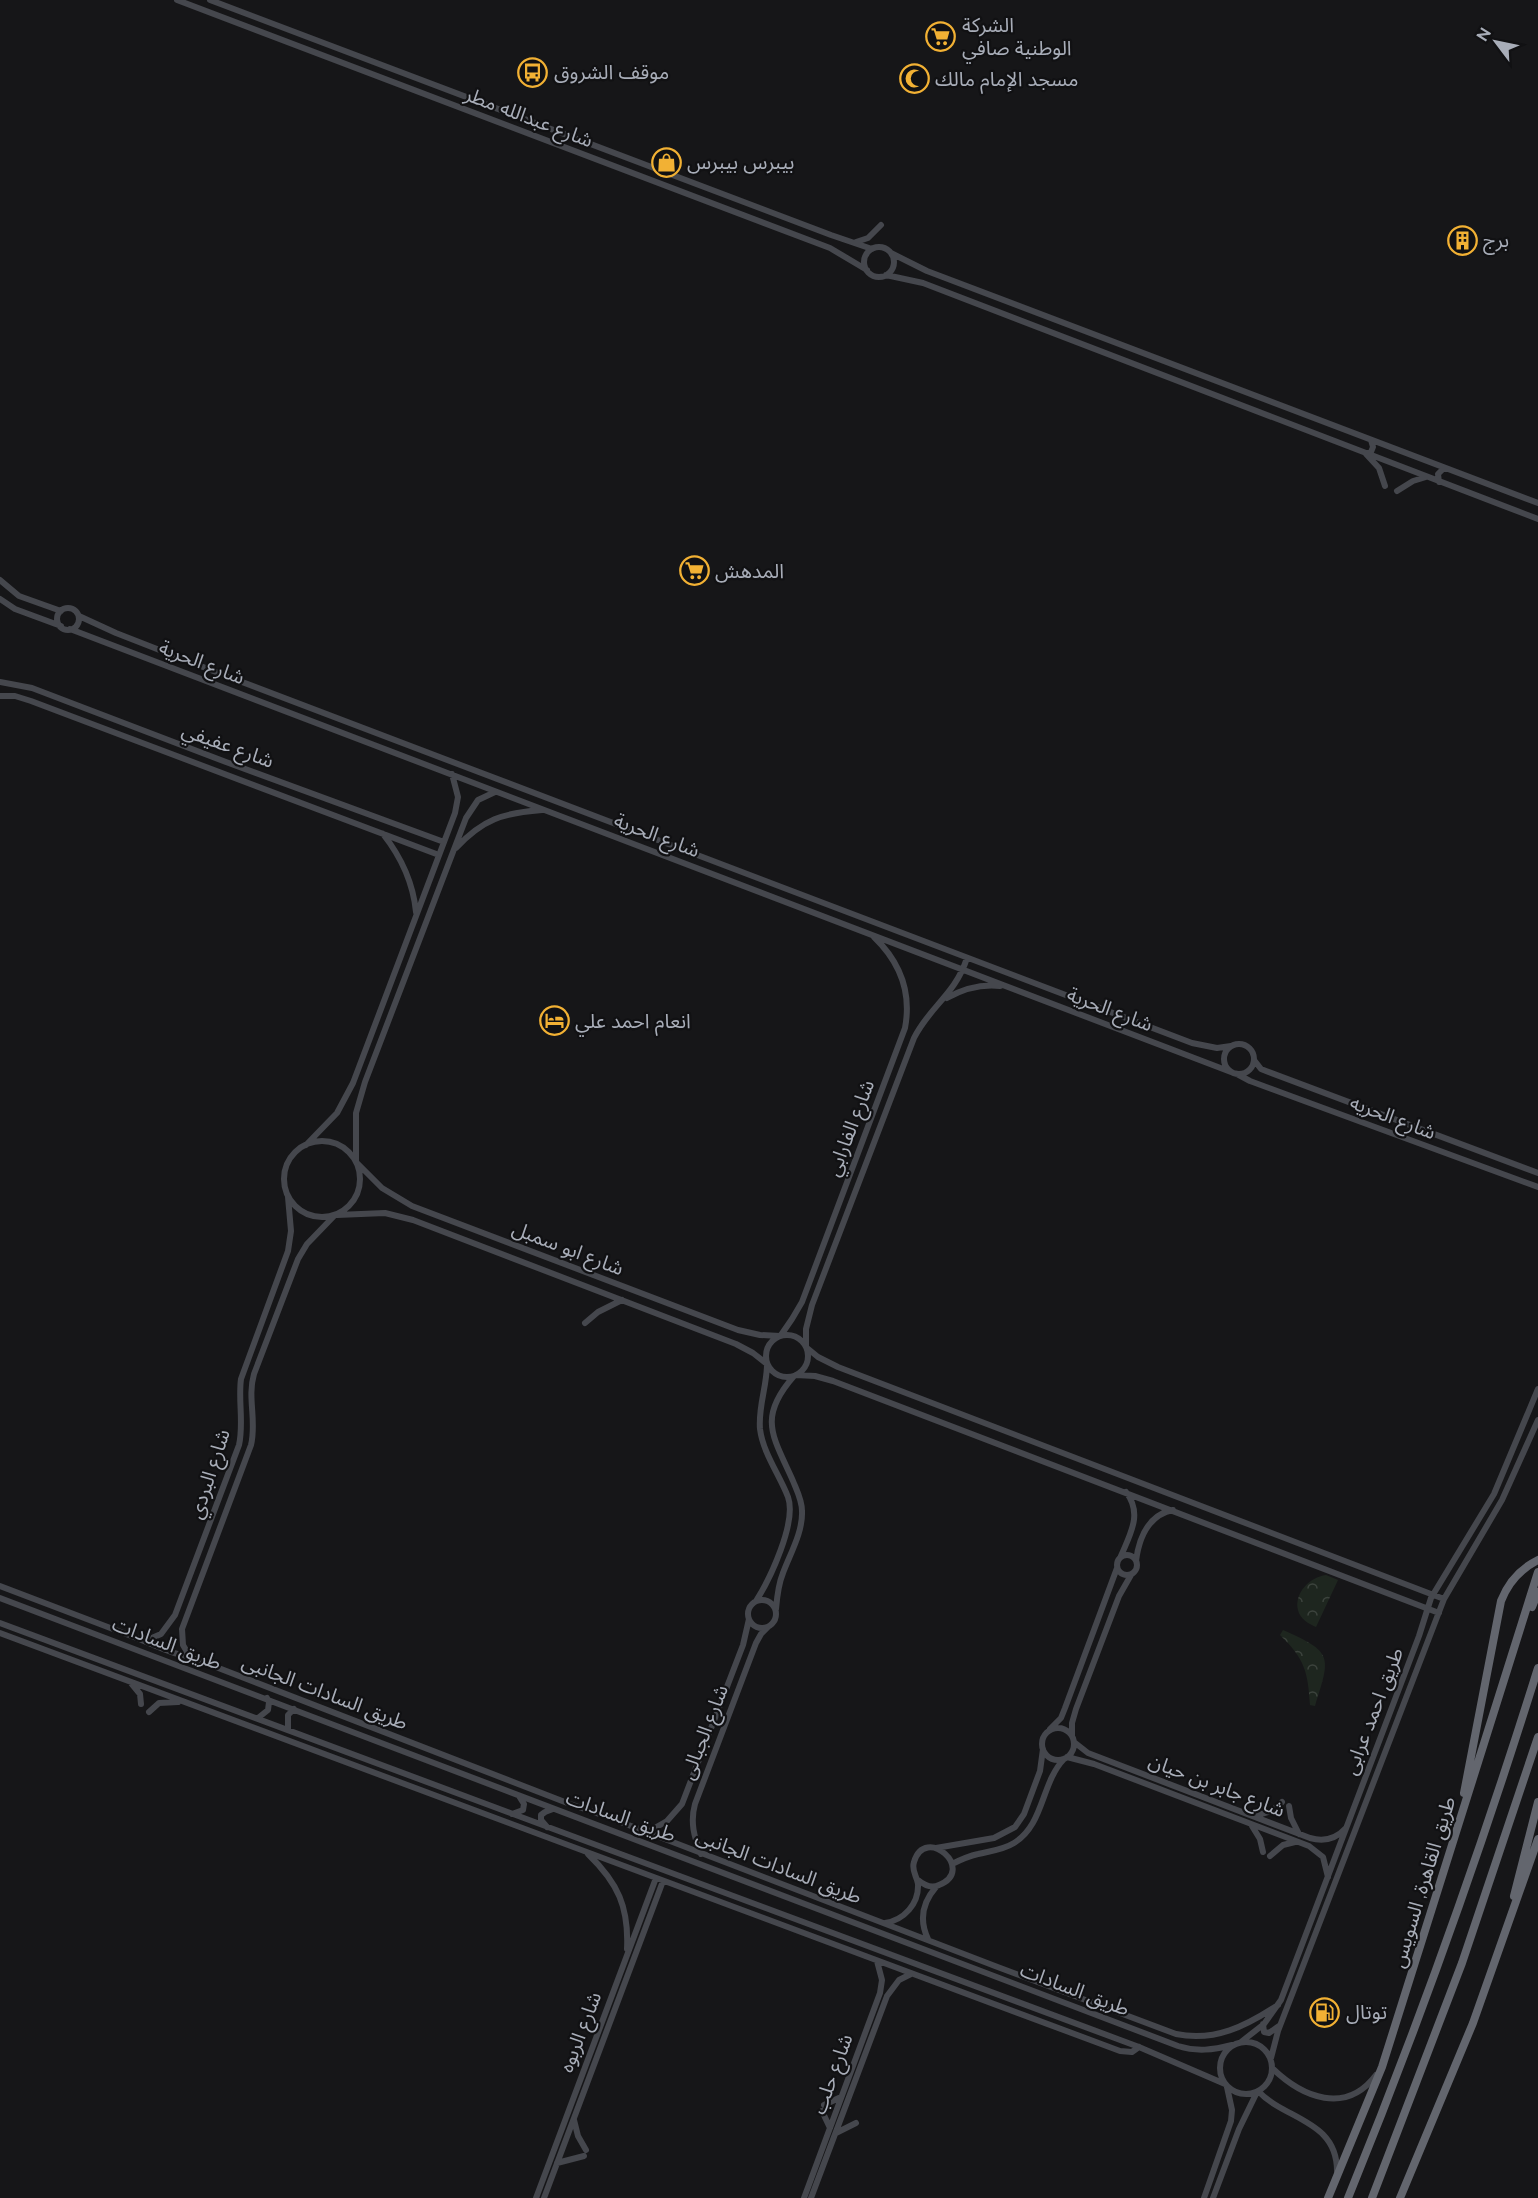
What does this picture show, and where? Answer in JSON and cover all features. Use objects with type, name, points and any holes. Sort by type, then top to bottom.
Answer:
[{"type":"highway","points":[[1460,1818],[1500,1607],[1512,1580],[1536,1561]]},
{"type":"highway","name":"طريق القاهرة, السويس","points":[[1328,2198],[1382,2067],[1538,1572]]},
{"type":"highway","points":[[1514,1648],[1538,1592]]},
{"type":"highway","name":"طريق القاهرة, السويس","points":[[1348,2198],[1394,2084],[1450,1932],[1507,1767],[1538,1668]]},
{"type":"highway","points":[[1372,2198],[1453,1989],[1538,1737]]},
{"type":"highway","points":[[1509,1924],[1538,1802]]},
{"type":"highway","points":[[1400,2198],[1462,2050],[1538,1839]]},
{"type":"street","name":"شارع عبدالله مطر","points":[[177,0],[830,248],[867,270]]},
{"type":"street","name":"شارع عبدالله مطر","points":[[210,0],[872,249]]},
{"type":"street","points":[[260,32],[265,21]]},
{"type":"street","points":[[401,86],[406,74]]},
{"type":"street","points":[[634,174],[639,162]]},
{"type":"street","points":[[856,242],[868,237],[881,225]]},
{"type":"street","points":[[830,248],[834,243],[833,236]]},
{"type":"street","points":[[1538,503],[927,271],[883,247],[872,249],[864,260],[867,270],[875,276],[886,275],[924,283],[1538,519]]},
{"type":"street","points":[[886,275],[894,264],[891,253]]},
{"type":"street","points":[[924,283],[922,278],[927,271]]},
{"type":"street","points":[[1058,335],[1062,322]]},
{"type":"street","points":[[1226,399],[1231,387]]},
{"type":"street","points":[[1366,454],[1372,450],[1371,440]]},
{"type":"street","points":[[1366,454],[1379,468],[1385,486]]},
{"type":"street","points":[[1440,483],[1438,474],[1444,468]]},
{"type":"street","points":[[1397,491],[1408,483],[1426,477]]},
{"type":"street","points":[[0,580],[19,596],[61,611],[72,608],[79,616],[77,625],[70,629],[61,626],[12,608],[0,599]]},
{"type":"street","points":[[31,614],[38,610],[39,603]]},
{"type":"street","points":[[61,611],[58,618],[61,626]]},
{"type":"street","name":"شارع الحرية","points":[[79,616],[101,627],[221,674],[1112,1013],[1198,1045],[1217,1048],[1231,1046]]},
{"type":"street","points":[[97,640],[97,633],[101,627]]},
{"type":"street","name":"شارع الحرية","points":[[70,629],[1234,1073]]},
{"type":"street","points":[[217,686],[221,674]]},
{"type":"street","name":"شارع عفيفي","points":[[0,682],[32,688],[444,842]]},
{"type":"street","name":"شارع عفيفي","points":[[0,696],[15,696],[31,700],[439,855]]},
{"type":"street","points":[[374,744],[378,733]]},
{"type":"street","points":[[452,774],[458,797],[455,813],[346,1099],[327,1125],[293,1155],[286,1167],[284,1182],[288,1197],[293,1204],[308,1215],[316,1217],[335,1215],[351,1205],[359,1189],[360,1172],[357,1162],[355,1124],[361,1093],[466,818],[478,800],[490,792],[497,792]]},
{"type":"street","points":[[454,851],[475,830],[494,818],[516,812],[546,810]]},
{"type":"street","points":[[455,813],[460,813],[466,818]]},
{"type":"street","points":[[593,828],[597,817]]},
{"type":"street","points":[[383,834],[407,872],[416,915]]},
{"type":"street","points":[[696,867],[701,856]]},
{"type":"street","points":[[840,922],[844,911]]},
{"type":"street","points":[[411,928],[423,932]]},
{"type":"street","name":"شارع الفارابي","points":[[780,1335],[801,1302],[897,1050],[907,1018],[905,986],[898,966],[871,934]]},
{"type":"street","name":"شارع الفارابي","points":[[806,1347],[810,1313],[908,1053],[919,1028],[956,984],[967,958]]},
{"type":"street","name":"شارع الفارابي","points":[[944,1000],[961,991],[980,986],[1009,987]]},
{"type":"street","points":[[1107,1026],[1112,1013]]},
{"type":"street","points":[[1239,1043],[1248,1046],[1254,1060],[1249,1070],[1234,1073],[1225,1065],[1224,1059],[1226,1050],[1239,1043]]},
{"type":"street","points":[[1193,1058],[1201,1053],[1198,1045]]},
{"type":"street","points":[[897,1050],[908,1053]]},
{"type":"street","name":"شارع الحريه","points":[[1254,1060],[1261,1069],[1275,1075],[1538,1173]]},
{"type":"street","name":"شارع الحريه","points":[[1234,1073],[1538,1187]]},
{"type":"street","points":[[1269,1088],[1268,1080],[1275,1075]]},
{"type":"street","points":[[1443,1153],[1449,1139]]},
{"type":"street","points":[[306,1145],[322,1141],[331,1142],[346,1149],[357,1162]]},
{"type":"street","name":"شارع ابو سمبل","points":[[357,1162],[382,1188],[402,1201],[738,1330],[760,1335],[780,1335]]},
{"type":"street","name":"شارع البردي","points":[[145,1641],[160,1634],[171,1622],[242,1432],[239,1397],[241,1379],[288,1251],[291,1231],[288,1197]]},
{"type":"street","name":"شارع ابو سمبل","points":[[335,1215],[375,1213],[403,1217],[736,1344],[767,1364]]},
{"type":"street","name":"شارع البردي","points":[[190,1657],[183,1645],[182,1629],[242,1470],[253,1432],[250,1395],[252,1381],[298,1258],[307,1244],[335,1215]]},
{"type":"street","points":[[834,1217],[844,1221]]},
{"type":"street","points":[[509,1257],[514,1245]]},
{"type":"street","points":[[645,1309],[650,1297]]},
{"type":"street","points":[[585,1323],[598,1312],[622,1300]]},
{"type":"street","points":[[259,1330],[268,1334]]},
{"type":"street","points":[[806,1347],[807,1364],[778,1398],[771,1420],[773,1436],[796,1489],[802,1510],[801,1525],[779,1585],[775,1621],[768,1627],[757,1627],[749,1619],[748,1610],[756,1601],[771,1570],[788,1526],[791,1511],[787,1495],[768,1456],[760,1428],[767,1347],[780,1335],[795,1336],[806,1347],[831,1364],[1444,1599]]},
{"type":"street","points":[[767,1364],[778,1376],[815,1376],[833,1381],[1439,1613]]},
{"type":"street","name":"طريق احمد عرابى","points":[[1241,2042],[1263,2024],[1278,2005],[1295,1967],[1348,1826],[1419,1636],[1427,1608],[1433,1594],[1488,1504],[1538,1391]]},
{"type":"street","name":"طريق احمد عرابى","points":[[1271,2058],[1281,2023],[1444,1599],[1498,1509],[1538,1420]]},
{"type":"street","points":[[1057,1466],[1062,1453]]},
{"type":"street","points":[[231,1466],[242,1470]]},
{"type":"street","points":[[936,1887],[926,1886],[918,1880],[913,1870],[915,1858],[924,1850],[994,1838],[1015,1827],[1024,1814],[1040,1770],[1044,1736],[1058,1722],[1065,1708],[1117,1568],[1117,1562],[1133,1529],[1135,1516],[1133,1503],[1125,1492]]},
{"type":"street","points":[[1488,1504],[1498,1509]]},
{"type":"street","points":[[952,1864],[970,1856],[1007,1847],[1021,1838],[1031,1826],[1051,1775],[1073,1751],[1072,1723],[1076,1709],[1122,1590],[1137,1568],[1140,1542],[1147,1527],[1160,1514],[1173,1510]]},
{"type":"street","points":[[1227,1531],[1232,1518]]},
{"type":"street","points":[[1121,1556],[1128,1555],[1136,1561]]},
{"type":"street","points":[[1117,1568],[1121,1574],[1131,1575]]},
{"type":"street","points":[[191,1573],[201,1577]]},
{"type":"street","name":"طريق السادات الجانبى","points":[[0,1586],[74,1616],[145,1641],[166,1652],[190,1657],[804,1894],[1176,2034],[1216,2035],[1245,2025],[1278,2005]]},
{"type":"street","points":[[24,1595],[38,1613]]},
{"type":"street","name":"طريق السادات","points":[[0,1598],[1183,2048],[1198,2051],[1232,2045]]},
{"type":"street","points":[[756,1601],[768,1600],[776,1609]]},
{"type":"street","points":[[55,1619],[74,1616]]},
{"type":"street","name":"شارع الجبالى","points":[[646,1833],[667,1821],[682,1803],[743,1645],[749,1619]]},
{"type":"street","name":"طريق السادات","points":[[0,1623],[1138,2047],[1226,2085]]},
{"type":"street","name":"شارع الجبالى","points":[[701,1854],[692,1823],[695,1804],[756,1643],[768,1627]]},
{"type":"street","points":[[0,1633],[1124,2053],[1132,2052],[1138,2047]]},
{"type":"street","points":[[56,1654],[60,1645]]},
{"type":"street","points":[[204,1675],[208,1665]]},
{"type":"street","points":[[128,1681],[140,1694],[141,1704]]},
{"type":"street","points":[[258,1718],[268,1710],[267,1698]]},
{"type":"street","points":[[149,1712],[159,1703],[182,1701]]},
{"type":"street","points":[[288,1730],[288,1715],[294,1709]]},
{"type":"street","points":[[1050,1729],[1063,1728],[1073,1739]]},
{"type":"street","name":"شارع جابر بن حيان","points":[[1073,1739],[1088,1753],[1299,1834],[1326,1840],[1337,1836],[1348,1826]]},
{"type":"street","points":[[1043,1749],[1051,1758],[1065,1758]]},
{"type":"street","points":[[346,1763],[350,1753]]},
{"type":"street","name":"شارع جابر بن حيان","points":[[1065,1758],[1094,1764],[1297,1841],[1319,1852],[1325,1863],[1328,1879]]},
{"type":"street","points":[[452,1770],[456,1759]]},
{"type":"street","points":[[1365,1780],[1372,1783]]},
{"type":"street","points":[[434,1795],[437,1787]]},
{"type":"street","points":[[511,1815],[523,1809],[524,1804],[519,1796]]},
{"type":"street","points":[[1252,1816],[1272,1811],[1282,1802]]},
{"type":"street","points":[[1289,1806],[1291,1818],[1299,1834]]},
{"type":"street","points":[[548,1828],[541,1820],[541,1815],[554,1809]]},
{"type":"street","points":[[1249,1823],[1260,1839],[1263,1852]]},
{"type":"street","points":[[1270,1856],[1283,1845],[1297,1841]]},
{"type":"street","points":[[928,1940],[923,1925],[923,1910],[930,1893],[946,1881],[952,1871],[952,1864],[946,1853],[935,1848]]},
{"type":"street","points":[[585,1852],[606,1874],[623,1904],[627,1927],[627,1956]]},
{"type":"street","points":[[613,1862],[616,1853]]},
{"type":"street","name":"شارع الربوه","points":[[536,2198],[656,1878]]},
{"type":"street","points":[[884,1923],[897,1920],[908,1911],[915,1900],[918,1880]]},
{"type":"street","name":"شارع الربوه","points":[[544,2198],[663,1881]]},
{"type":"street","points":[[701,1895],[716,1891]]},
{"type":"street","points":[[804,1894],[814,1908]]},
{"type":"street","points":[[833,1915],[849,1910]]},
{"type":"street","points":[[643,1912],[650,1915]]},
{"type":"street","points":[[802,1933],[816,1928],[824,1941]]},
{"type":"street","points":[[968,1956],[973,1968]]},
{"type":"street","name":"شارع حلب","points":[[804,2198],[882,1987],[882,1974],[877,1961]]},
{"type":"street","points":[[1295,1967],[1303,1969]]},
{"type":"street","name":"شارع حلب","points":[[811,2198],[886,1996],[899,1980],[911,1974]]},
{"type":"street","points":[[1142,2021],[1148,2034]]},
{"type":"street","points":[[1263,2024],[1264,2032],[1269,2034],[1281,2023]]},
{"type":"street","points":[[1204,2198],[1232,2121],[1232,2110],[1226,2085],[1220,2073],[1221,2061],[1232,2045],[1241,2042],[1258,2044],[1271,2058],[1272,2068],[1268,2082],[1257,2091],[1239,2129],[1213,2198]]},
{"type":"street","points":[[1272,2068],[1307,2093],[1332,2099],[1349,2096],[1361,2090],[1382,2067]]},
{"type":"street","points":[[1226,2085],[1239,2093],[1257,2091],[1271,2102],[1309,2123],[1322,2134],[1336,2156],[1336,2181]]},
{"type":"street","points":[[830,2128],[823,2108],[841,2097]]},
{"type":"street","points":[[557,2163],[585,2153],[573,2120]]},
{"type":"street","points":[[836,2133],[856,2123]]},
{"type":"street","points":[[1219,2157],[1227,2160]]},
{"type":"green space","points":[[1326,1575],[1338,1580],[1316,1627],[1301,1616],[1297,1604],[1298,1598],[1309,1582]]},
{"type":"green space","points":[[1283,1630],[1311,1644],[1324,1658],[1324,1676],[1315,1706],[1310,1705],[1304,1667],[1295,1651],[1280,1635]]},
{"type":"place","name":"الشركة الوطنية صافي","points":[[941,36]]},
{"type":"place","name":"موقف الشروق","points":[[533,72]]},
{"type":"place","name":"مسجد الإمام مالك","points":[[914,79]]},
{"type":"place","name":"بيبرس بيبرس","points":[[666,162]]},
{"type":"place","name":"برج","points":[[1462,240]]},
{"type":"place","name":"المدهش","points":[[694,571]]},
{"type":"place","name":"انعام احمد علي","points":[[554,1021]]},
{"type":"place","name":"توتال","points":[[1325,2012]]}]
